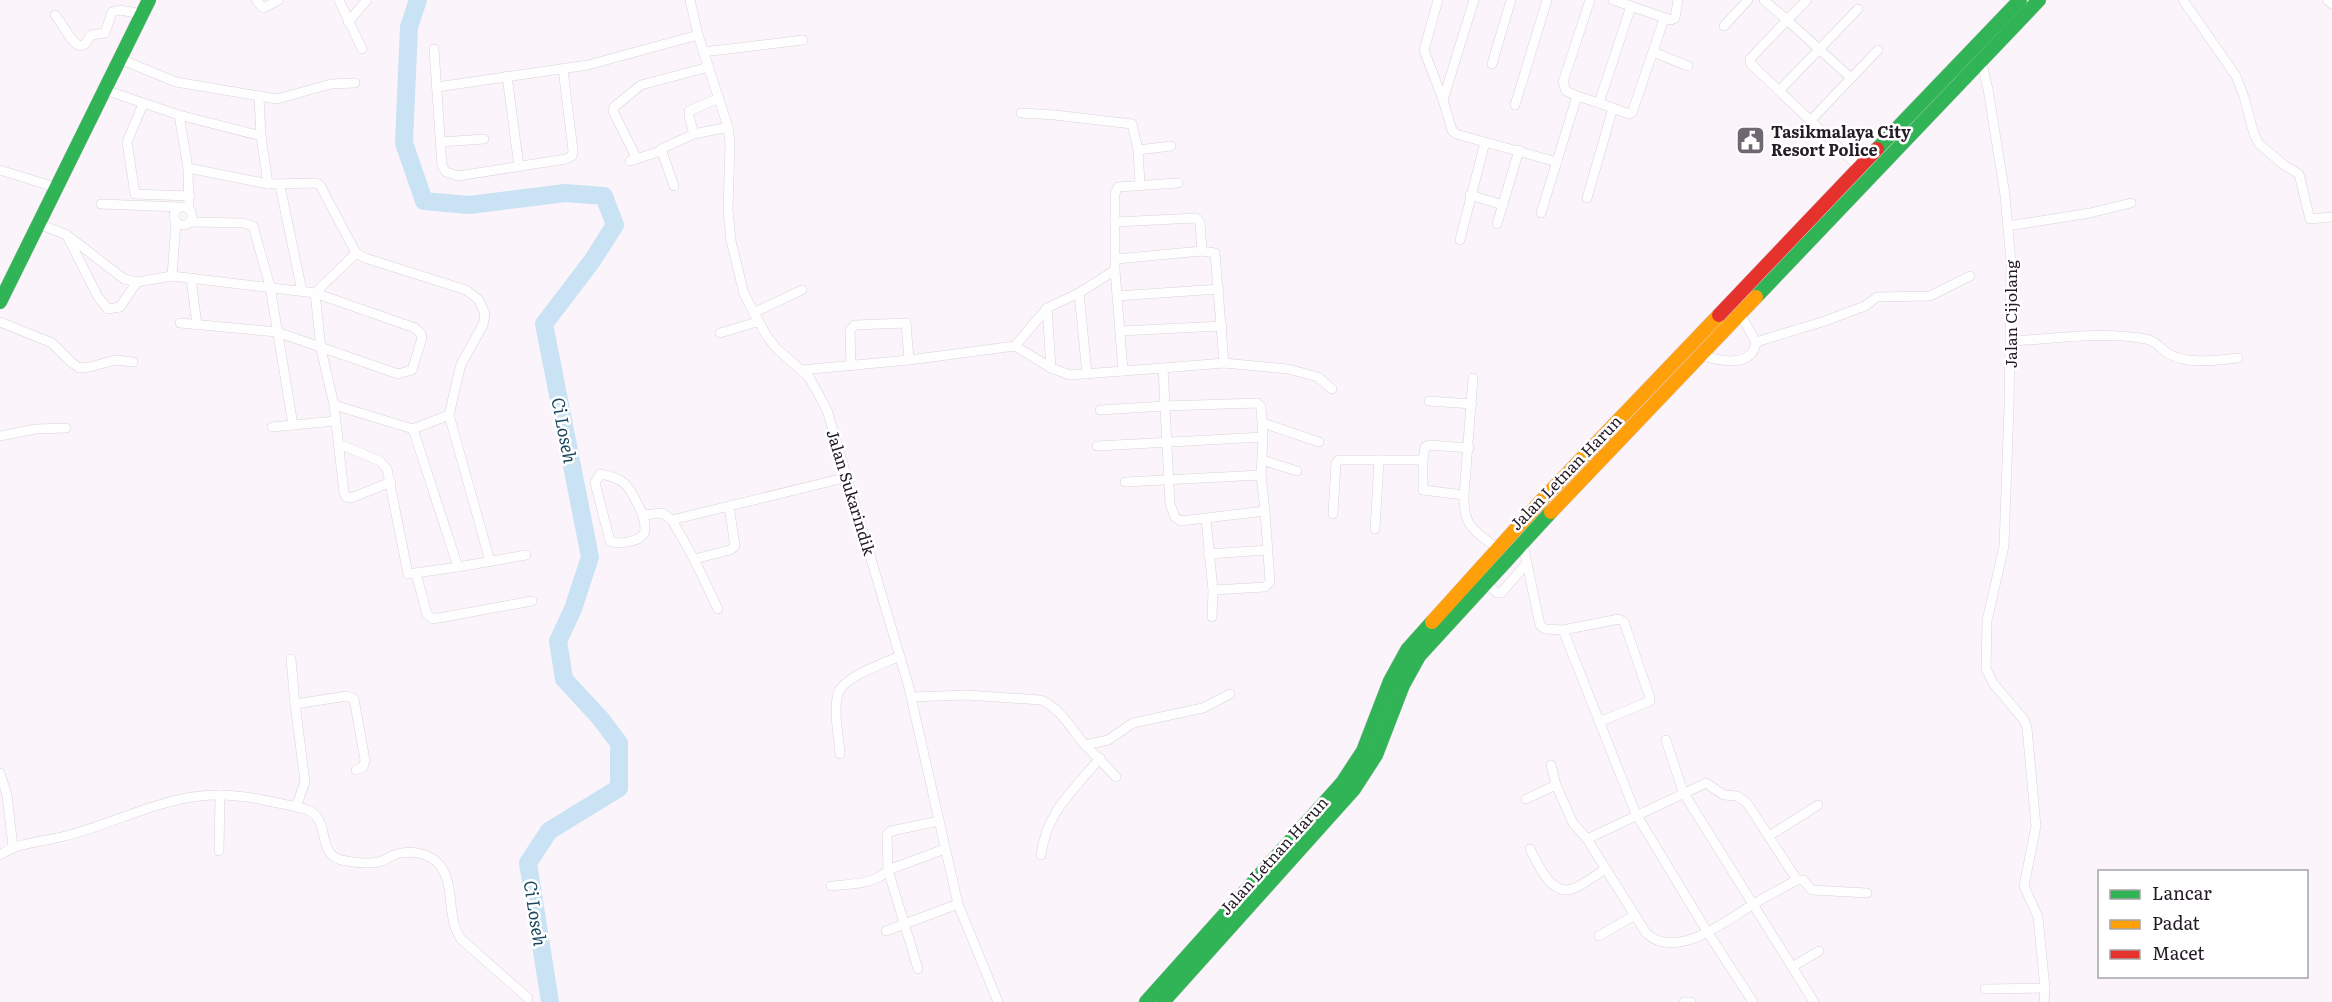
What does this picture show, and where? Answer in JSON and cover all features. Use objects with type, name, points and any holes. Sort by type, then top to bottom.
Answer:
[{"type":"main road","points":[[0,302],[149,0]]},
{"type":"main road","name":"Jalan Letnan Harun","points":[[1146,1002],[1193,958],[1354,789],[1376,755],[1403,685],[1419,656],[1486,583],[1519,536],[1690,358],[1859,167],[1898,137],[1981,60],[2039,0]]},
{"type":"main road","name":"Jalan Letnan Harun","points":[[1690,358],[1739,312],[1898,137],[2017,1]]},
{"type":"main road","name":"Jalan Letnan Harun","points":[[1163,1002],[1193,958],[1342,783],[1363,751],[1390,681],[1407,650],[1498,549],[1519,536]]},
{"type":"street","points":[[256,0],[263,8],[279,0]]},
{"type":"street","points":[[339,0],[362,49]]},
{"type":"street","points":[[348,22],[367,0]]},
{"type":"street","name":"Jalan Sukarindik","points":[[690,0],[703,51],[728,127],[728,209],[731,240],[741,285],[755,318],[772,343],[809,377],[825,404],[911,697],[958,904],[998,1002]]},
{"type":"street","points":[[1438,0],[1424,51],[1453,132],[1557,162]]},
{"type":"street","points":[[1443,100],[1474,0]]},
{"type":"street","points":[[1492,64],[1511,0]]},
{"type":"street","points":[[1515,105],[1547,0]]},
{"type":"street","points":[[1590,0],[1563,82],[1566,91],[1629,114],[1632,113],[1664,19]]},
{"type":"street","points":[[1613,0],[1671,20],[1675,18],[1678,0]]},
{"type":"street","points":[[1724,26],[1748,0]]},
{"type":"street","points":[[1764,0],[1851,78]]},
{"type":"street","points":[[1807,0],[1750,59],[1753,67],[1859,167]]},
{"type":"street","points":[[2183,0],[2236,76],[2259,144],[2299,174],[2310,219],[2332,217]]},
{"type":"street","points":[[2327,0],[2332,4]]},
{"type":"street","points":[[1599,103],[1631,6]]},
{"type":"street","points":[[1779,92],[1858,9]]},
{"type":"street","points":[[55,15],[66,27],[73,42],[80,46],[85,44],[91,35],[105,33],[112,12],[120,10],[142,14]]},
{"type":"street","points":[[437,87],[588,65],[699,35]]},
{"type":"street","points":[[703,51],[803,40]]},
{"type":"street","points":[[434,49],[442,166],[451,175],[458,176],[519,167],[572,156],[563,69]]},
{"type":"street","points":[[1811,120],[1878,50]]},
{"type":"street","points":[[1653,52],[1688,66]]},
{"type":"street","points":[[120,59],[176,82],[277,99],[331,84],[355,84]]},
{"type":"street","name":"Jalan Cijolang","points":[[1981,60],[1990,101],[2011,263],[2011,341],[2004,546],[1987,621],[1986,669],[1993,683],[2024,720],[2027,728],[2036,826],[2024,886],[2038,917],[2045,988],[2044,1002]]},
{"type":"street","points":[[709,67],[641,85],[614,106],[613,111],[634,160],[661,151],[694,134],[728,127]]},
{"type":"street","points":[[507,76],[519,167]]},
{"type":"street","points":[[105,90],[179,115],[261,136]]},
{"type":"street","points":[[1541,213],[1577,96]]},
{"type":"street","points":[[259,97],[261,136],[268,184]]},
{"type":"street","points":[[694,134],[689,111],[719,98]]},
{"type":"street","points":[[137,206],[127,142],[143,104]]},
{"type":"street","points":[[1587,198],[1613,108]]},
{"type":"street","points":[[1021,113],[1055,114],[1132,124],[1138,150],[1140,184]]},
{"type":"street","points":[[172,276],[176,222],[174,214],[184,208],[190,196],[179,115]]},
{"type":"street","points":[[440,142],[484,139]]},
{"type":"street","points":[[1460,240],[1485,142]]},
{"type":"street","points":[[1138,150],[1171,146]]},
{"type":"street","points":[[1497,224],[1519,150]]},
{"type":"street","points":[[661,151],[674,186]]},
{"type":"street","points":[[188,168],[280,186],[312,182],[320,185],[356,253],[365,258],[466,290],[479,300],[485,314],[483,325],[461,364],[449,415],[490,561]]},
{"type":"street","points":[[0,170],[58,188]]},
{"type":"street","points":[[1122,371],[1117,296],[1116,190],[1121,185],[1178,183]]},
{"type":"street","points":[[280,186],[302,291]]},
{"type":"street","points":[[135,194],[190,196]]},
{"type":"street","points":[[1470,195],[1503,205]]},
{"type":"street","points":[[2008,226],[2090,213],[2131,203]]},
{"type":"street","points":[[101,204],[184,208],[192,215],[190,222]]},
{"type":"street","points":[[1115,222],[1196,218],[1200,222],[1202,251]]},
{"type":"street","points":[[176,222],[185,225],[190,222],[243,223],[252,226],[270,286],[293,425]]},
{"type":"street","points":[[39,224],[67,235],[124,279],[137,282],[172,276],[315,292],[411,326],[421,334],[422,339],[411,370],[398,374],[277,332],[180,324]]},
{"type":"street","points":[[67,235],[98,297],[108,309],[120,307],[137,282]]},
{"type":"street","points":[[1015,346],[1047,308],[1079,293],[1116,264],[1202,251],[1215,253],[1224,363]]},
{"type":"street","points":[[315,292],[356,253]]},
{"type":"street","points":[[1756,342],[1825,321],[1865,306],[1877,297],[1930,296],[1970,276]]},
{"type":"street","points":[[190,278],[197,325]]},
{"type":"street","points":[[1117,296],[1218,289]]},
{"type":"street","points":[[720,333],[755,318],[802,290]]},
{"type":"street","points":[[315,292],[321,349],[334,405],[344,493],[346,497],[351,498],[391,482]]},
{"type":"street","points":[[1079,293],[1087,374]]},
{"type":"street","points":[[1047,308],[1051,368]]},
{"type":"street","points":[[1690,358],[1744,360],[1752,354],[1756,342],[1739,312]]},
{"type":"street","points":[[0,322],[52,343],[79,368],[115,360],[133,362]]},
{"type":"street","points":[[851,366],[850,330],[855,325],[906,323],[909,360]]},
{"type":"street","points":[[1120,331],[1222,326]]},
{"type":"street","points":[[2011,341],[2123,336],[2149,339],[2157,343],[2166,353],[2179,358],[2205,361],[2238,358]]},
{"type":"street","points":[[801,370],[909,360],[1015,346],[1051,368],[1070,375],[1224,363],[1304,373],[1318,377],[1332,389]]},
{"type":"street","points":[[1162,368],[1170,504],[1175,517],[1181,521],[1188,521],[1265,511]]},
{"type":"street","points":[[1473,378],[1464,511],[1467,523],[1498,549]]},
{"type":"street","points":[[1429,401],[1472,404]]},
{"type":"street","points":[[1100,410],[1257,403],[1261,407],[1263,423],[1261,475],[1270,582],[1267,586],[1213,590]]},
{"type":"street","points":[[334,405],[413,429],[449,415]]},
{"type":"street","points":[[272,426],[336,421]]},
{"type":"street","points":[[1263,423],[1318,442]]},
{"type":"street","points":[[0,436],[36,429],[66,428]]},
{"type":"street","points":[[413,429],[458,567]]},
{"type":"street","points":[[1097,446],[1263,437]]},
{"type":"street","points":[[339,444],[381,461],[387,470],[406,570],[410,574],[526,555]]},
{"type":"street","points":[[1464,495],[1425,492],[1423,488],[1424,460],[1427,445],[1469,448]]},
{"type":"street","points":[[1262,460],[1297,471]]},
{"type":"street","points":[[1333,514],[1337,462],[1340,460],[1424,460]]},
{"type":"street","points":[[1375,529],[1379,460]]},
{"type":"street","points":[[600,474],[618,477],[624,482],[643,515],[645,526],[640,537],[616,544],[610,541],[595,483],[598,476],[600,474]]},
{"type":"street","points":[[1125,482],[1261,475]]},
{"type":"street","points":[[672,520],[848,477]]},
{"type":"street","points":[[694,559],[730,550],[735,546],[729,506]]},
{"type":"street","points":[[643,515],[662,513],[672,520],[718,609]]},
{"type":"street","points":[[1206,519],[1213,590],[1212,617]]},
{"type":"street","points":[[1519,536],[1540,625],[1545,629],[1563,630],[1619,619],[1624,622],[1650,701],[1599,722]]},
{"type":"street","points":[[1208,554],[1268,550]]},
{"type":"street","points":[[1486,583],[1497,593],[1501,593],[1526,564]]},
{"type":"street","points":[[416,574],[427,614],[433,619],[532,601]]},
{"type":"street","points":[[1563,630],[1636,814],[1753,1002]]},
{"type":"street","points":[[840,754],[837,704],[841,687],[851,679],[900,656]]},
{"type":"street","points":[[291,659],[305,782],[296,807]]},
{"type":"street","points":[[1085,745],[1108,740],[1133,723],[1203,708],[1230,694]]},
{"type":"street","points":[[911,697],[966,695],[1041,700],[1052,705],[1072,726],[1085,745],[1116,777]]},
{"type":"street","points":[[295,704],[347,696],[354,699],[365,760],[363,767],[356,770]]},
{"type":"street","points":[[1666,740],[1683,792],[1814,1002]]},
{"type":"street","points":[[1041,855],[1044,835],[1050,819],[1100,758]]},
{"type":"street","points":[[1551,765],[1556,785],[1573,823],[1587,839],[1646,933],[1658,942],[1674,942],[1708,933],[1753,904],[1797,880],[1803,880],[1815,891],[1867,893]]},
{"type":"street","points":[[0,773],[7,795],[13,848]]},
{"type":"street","points":[[1587,839],[1706,783],[1724,795],[1742,799],[1797,880]]},
{"type":"street","points":[[1526,799],[1556,785]]},
{"type":"street","points":[[219,852],[222,795]]},
{"type":"street","points":[[0,855],[13,848],[66,836],[187,798],[243,796],[296,807],[309,811],[321,821],[327,849],[334,857],[342,860],[378,862],[400,853],[409,852],[420,853],[438,863],[447,882],[453,924],[461,939],[528,998]]},
{"type":"street","points":[[1769,836],[1818,805]]},
{"type":"street","points":[[918,969],[888,870],[888,832],[939,821]]},
{"type":"street","points":[[831,886],[872,881],[888,870],[945,849]]},
{"type":"street","points":[[1530,849],[1545,876],[1557,888],[1572,889],[1606,869]]},
{"type":"street","points":[[886,931],[958,904]]},
{"type":"street","points":[[1599,936],[1635,915]]},
{"type":"street","points":[[1792,967],[1819,951]]},
{"type":"street","points":[[1985,989],[2045,988]]},
{"type":"street","points":[[1684,1002],[1691,1002]]},
{"type":"waterway","name":"Ci Loseh","points":[[418,0],[409,27],[404,143],[424,201],[469,205],[565,193],[604,196],[615,225],[592,261],[544,324],[590,557],[573,609],[558,641],[564,679],[600,718],[619,743],[619,788],[549,831],[528,863],[550,1002]]},
{"type":"traffic: fast","points":[[0,302],[149,0]]},
{"type":"traffic: fast","points":[[1877,149],[2020,0]]},
{"type":"traffic: fast","points":[[1756,297],[2039,0]]},
{"type":"traffic: fast","points":[[1163,1002],[1354,789],[1376,755],[1403,685],[1419,656],[1551,512]]},
{"type":"traffic: fast","points":[[1146,1002],[1342,783],[1363,751],[1390,681],[1407,650],[1432,622]]},
{"type":"traffic: slow","points":[[1551,512],[1756,297]]},
{"type":"traffic: slow","points":[[1432,622],[1542,500],[1719,315]]},
{"type":"traffic: jam","points":[[1719,315],[1877,149]]},
{"type":"place","name":"Tasikmalaya City Resort Police","points":[[1750,140]]}]
